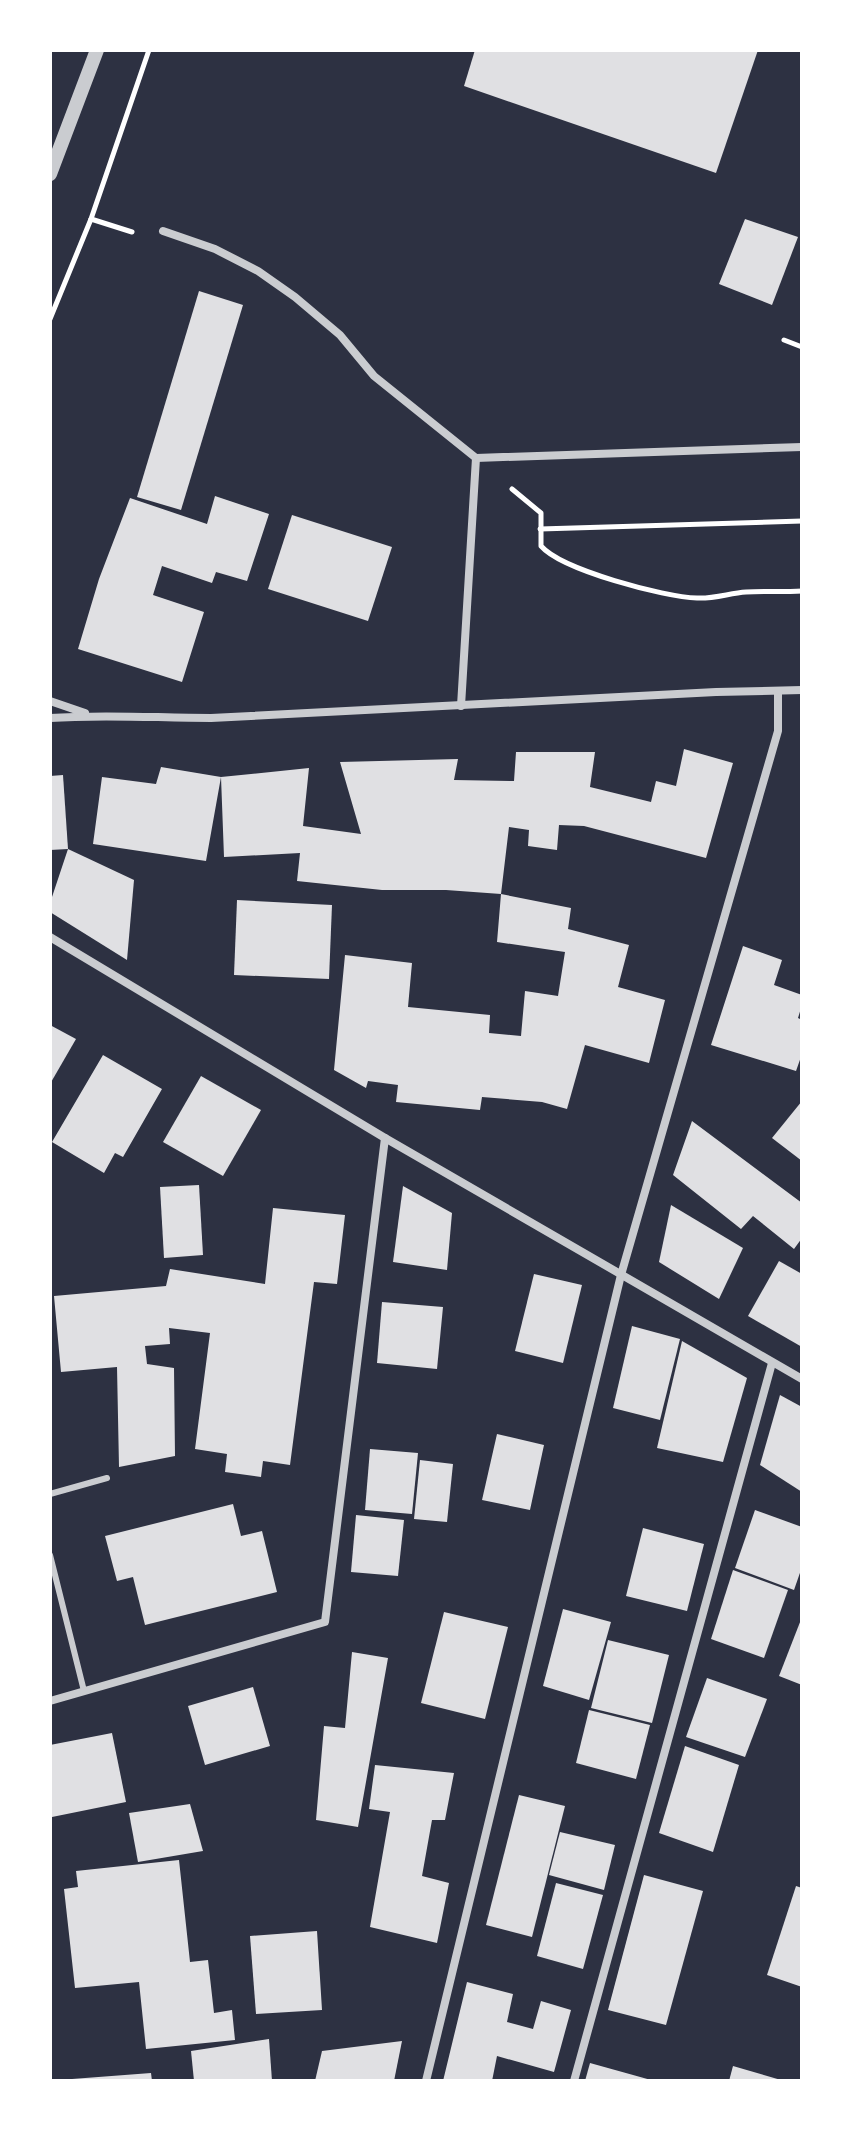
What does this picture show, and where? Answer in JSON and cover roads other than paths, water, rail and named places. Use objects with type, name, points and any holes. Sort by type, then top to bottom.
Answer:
[{"type":"street","points":[[50,174],[97,50]]},
{"type":"street","points":[[163,231],[215,249],[258,271],[295,297],[340,335],[374,376],[476,458],[802,447]]},
{"type":"street","points":[[461,706],[476,458]]},
{"type":"street","points":[[50,718],[90,715],[211,718],[802,690]]},
{"type":"street","points":[[426,2081],[621,1275],[778,731],[778,691]]},
{"type":"street","points":[[50,701],[90,715]]},
{"type":"street","points":[[50,937],[385,1138],[802,1379]]},
{"type":"street","points":[[50,1701],[325,1622],[385,1138]]},
{"type":"street","points":[[574,2081],[772,1363]]},
{"type":"lane","points":[[50,1494],[107,1478]]},
{"type":"lane","points":[[50,1555],[84,1691]]}]
